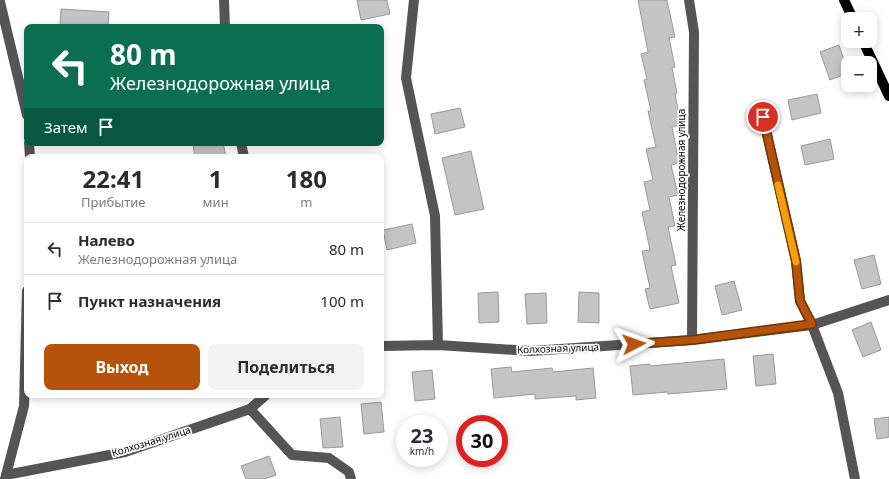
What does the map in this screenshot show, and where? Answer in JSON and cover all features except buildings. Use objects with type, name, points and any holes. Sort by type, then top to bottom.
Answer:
[{"type":"main road","points":[[844,0],[849,12]]},
{"type":"main road","points":[[866,48],[889,96]]},
{"type":"street","points":[[224,0],[225,24]]},
{"type":"street","points":[[414,0],[406,78],[435,216],[438,345]]},
{"type":"street","name":"Железнодорожная улица","points":[[689,0],[694,32],[692,340]]},
{"type":"street","points":[[0,2],[24,102]]},
{"type":"street","points":[[763,117],[796,261],[800,301],[812,324],[838,393],[855,479]]},
{"type":"street","name":"Колхозная улица","points":[[384,346],[438,345],[531,351],[692,340],[812,324],[889,300]]},
{"type":"street","points":[[6,477],[24,406],[24,398]]},
{"type":"street","name":"Колхозная улица","points":[[6,477],[126,452],[250,409],[263,398]]},
{"type":"street","points":[[250,409],[292,455],[328,458],[349,472],[351,479]]},
{"type":"slow traffic","points":[[778,185],[796,262]]},
{"type":"route","points":[[634,344],[692,340],[812,324],[800,301],[796,261],[763,117]]}]
